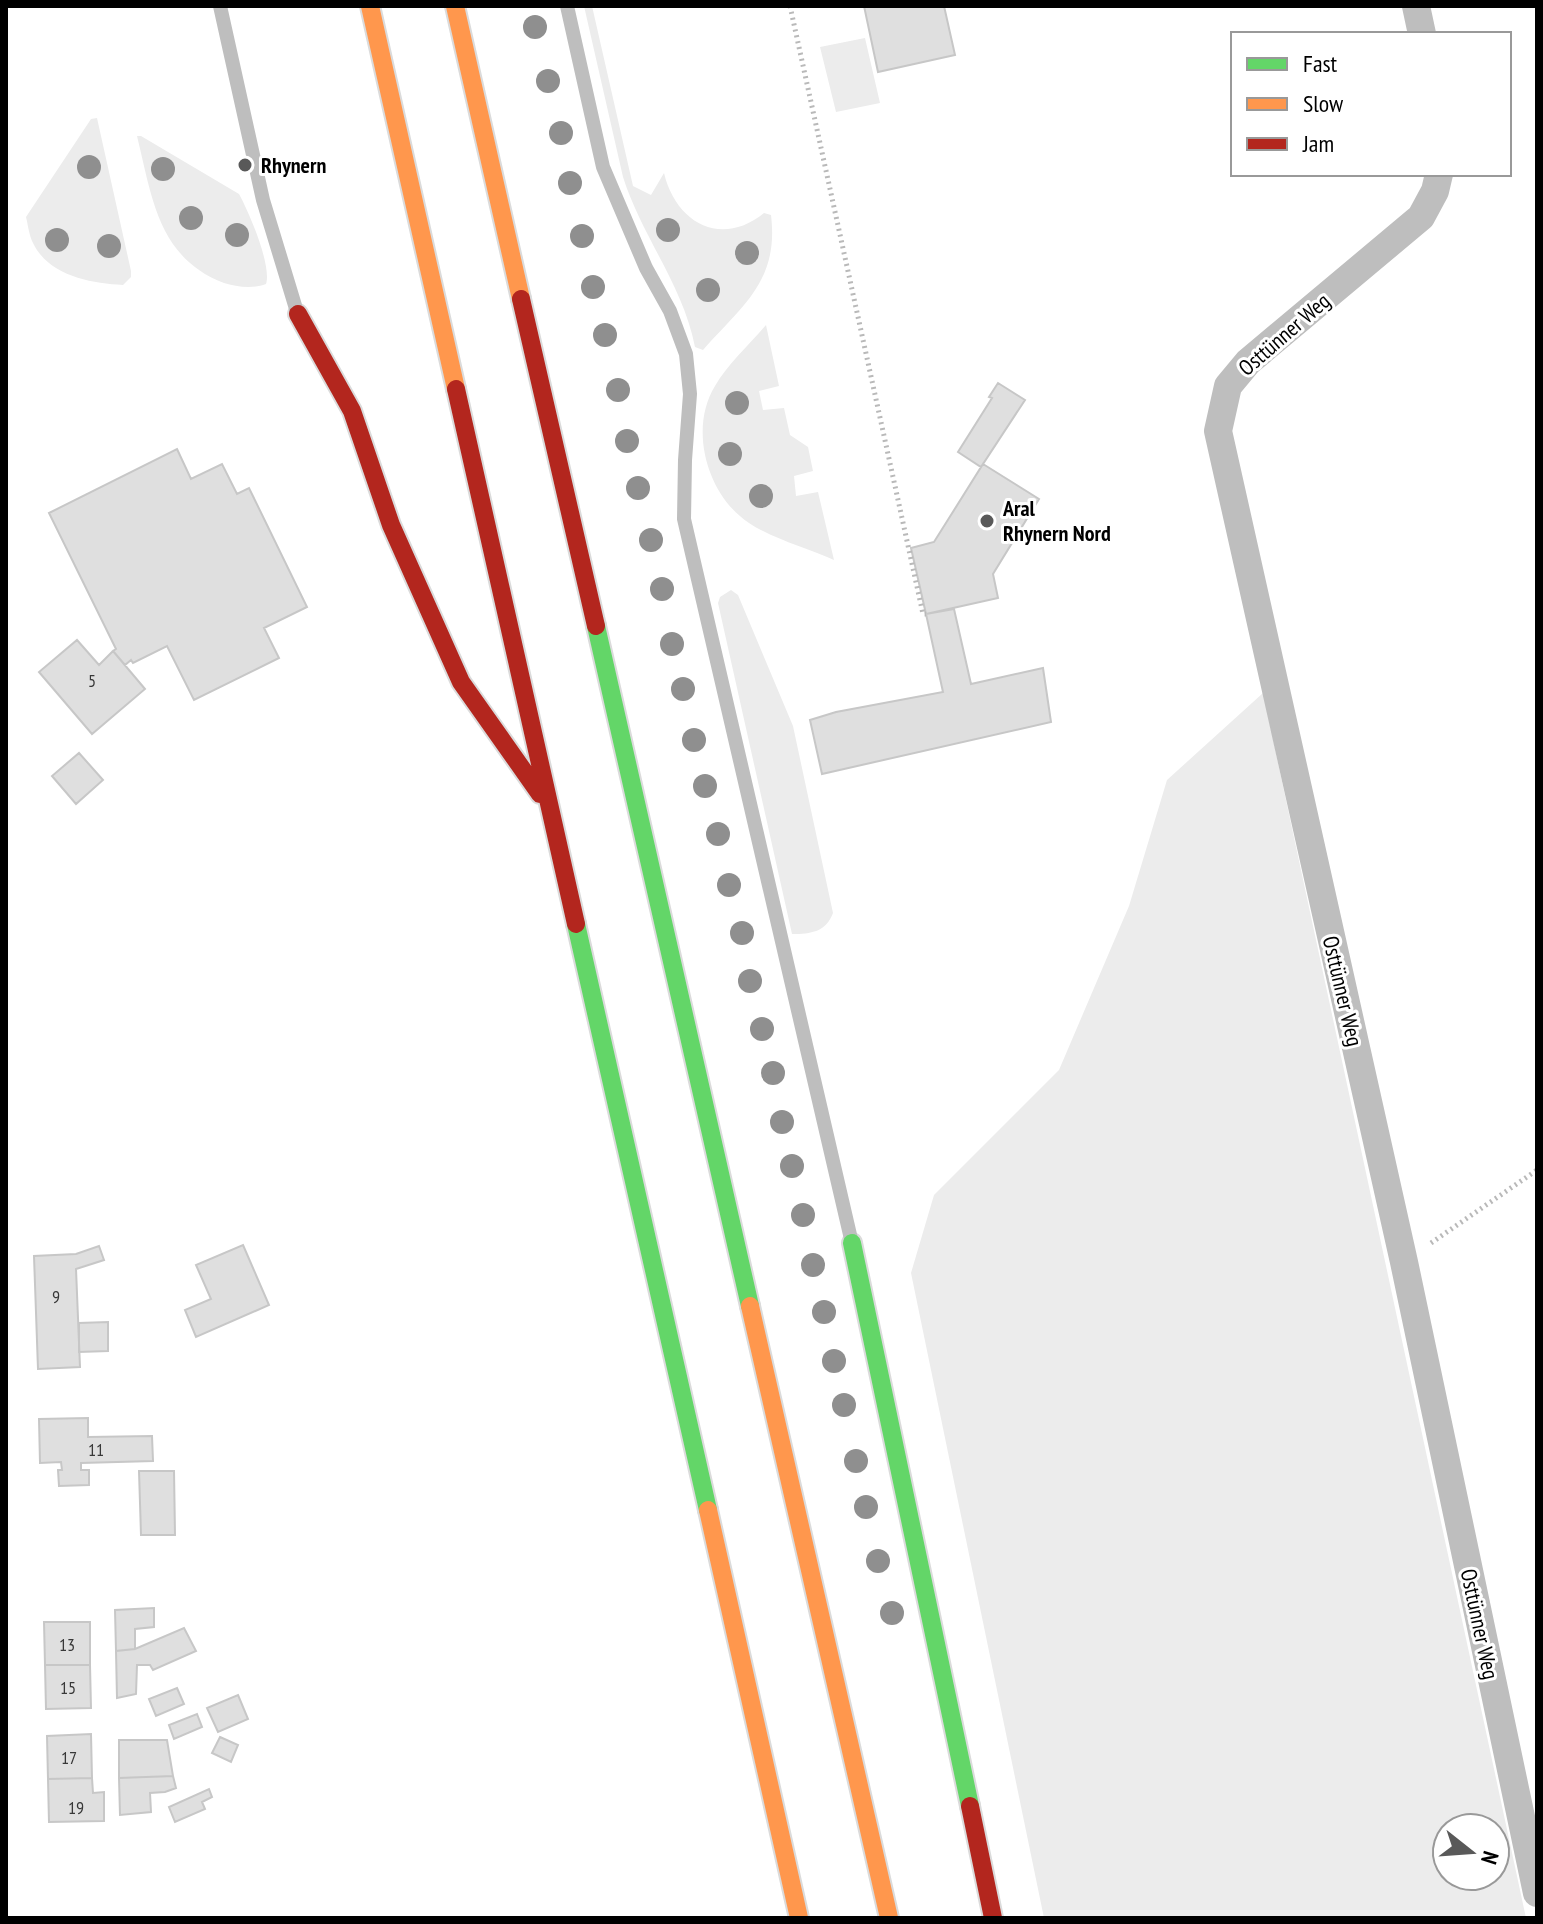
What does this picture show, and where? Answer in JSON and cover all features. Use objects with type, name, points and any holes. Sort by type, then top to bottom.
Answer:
[{"type":"highway","points":[[370,6],[799,1918]]},
{"type":"highway","points":[[455,6],[889,1918]]},
{"type":"highway","points":[[298,314],[352,411],[391,525],[461,682],[553,813]]},
{"type":"highway","points":[[852,1243],[993,1918]]},
{"type":"street","points":[[1416,6],[1422,32]]},
{"type":"street","name":"Osttünner Weg","points":[[1439,176],[1435,191],[1421,217],[1248,362],[1228,386],[1218,431],[1404,1262],[1537,1893]]},
{"type":"lane","points":[[220,6],[263,200],[298,314]]},
{"type":"lane","points":[[567,6],[603,167],[646,268],[670,311],[686,354],[690,394],[684,519],[852,1243]]},
{"type":"path","points":[[790,6],[923,614],[926,614]]},
{"type":"path","points":[[1404,1262],[1537,1170]]},
{"type":"shaded area","points":[[584,6],[592,6],[633,186],[651,195],[664,173],[670,191],[690,217],[702,225],[717,229],[732,229],[764,213],[771,215],[772,238],[764,275],[744,305],[703,350],[695,347],[681,303],[623,177]]},
{"type":"shaded area","points":[[865,38],[880,103],[836,112],[820,47]]},
{"type":"shaded area","points":[[97,118],[131,271],[131,277],[123,285],[84,280],[49,263],[33,243],[26,217],[91,119]]},
{"type":"shaded area","points":[[137,136],[239,194],[263,252],[266,284],[245,287],[224,283],[202,272],[171,242],[154,203]]},
{"type":"shaded area","points":[[766,325],[779,386],[759,391],[763,410],[784,408],[790,435],[808,447],[813,471],[794,476],[796,496],[818,492],[834,560],[749,523],[723,496],[706,461],[703,422],[707,403],[726,370]]},
{"type":"shaded area","points":[[731,590],[738,595],[793,726],[833,913],[822,928],[811,932],[792,934],[718,603],[720,597]]},
{"type":"shaded area","points":[[1263,693],[1503,1812],[1431,1812],[1431,1892],[1511,1892],[1511,1848],[1526,1918],[1044,1918],[911,1273],[934,1195],[1059,1070],[1129,906],[1167,780]]},
{"type":"building","points":[[864,6],[944,6],[955,55],[878,72]]},
{"type":"building","points":[[998,383],[1025,400],[981,467],[958,452]]},
{"type":"building","points":[[177,449],[191,479],[222,464],[237,494],[249,488],[307,607],[264,628],[279,658],[194,700],[167,646],[125,665],[113,651],[116,649],[49,513]]},
{"type":"building","name":"Aral Rhynern Nord","points":[[983,464],[1039,499],[993,574],[998,598],[926,614],[911,548],[934,542]]},
{"type":"building","points":[[954,609],[971,684],[1043,668],[1051,722],[822,774],[810,720],[836,712],[943,692],[926,614]]},
{"type":"building","points":[[77,640],[99,665],[113,651],[145,689],[92,734],[39,672]]},
{"type":"building","points":[[79,753],[103,780],[76,804],[52,776]]},
{"type":"building","points":[[243,1245],[269,1305],[196,1337],[185,1310],[211,1299],[196,1265]]},
{"type":"building","points":[[99,1246],[104,1260],[76,1269],[80,1367],[38,1369],[34,1256],[76,1254]]},
{"type":"building","points":[[108,1322],[108,1351],[79,1352],[79,1323]]},
{"type":"building","points":[[88,1418],[88,1437],[152,1436],[153,1461],[81,1463],[81,1470],[89,1470],[89,1485],[59,1486],[61,1462],[40,1463],[39,1419]]},
{"type":"building","points":[[139,1471],[174,1471],[175,1535],[141,1535]]},
{"type":"building","points":[[154,1608],[154,1627],[135,1629],[135,1649],[116,1651],[115,1610]]},
{"type":"building","points":[[44,1622],[90,1622],[90,1665],[45,1665]]},
{"type":"building","points":[[184,1628],[196,1651],[153,1670],[150,1665],[137,1665],[136,1694],[117,1698],[116,1651],[135,1649]]},
{"type":"building","points":[[45,1665],[90,1665],[91,1708],[46,1709]]},
{"type":"building","points":[[177,1688],[184,1704],[156,1716],[149,1699]]},
{"type":"building","points":[[238,1695],[248,1719],[218,1732],[207,1708]]},
{"type":"building","points":[[197,1714],[202,1727],[174,1739],[169,1725]]},
{"type":"building","points":[[91,1734],[92,1778],[48,1779],[47,1736]]},
{"type":"building","points":[[220,1737],[238,1745],[231,1762],[212,1753]]},
{"type":"building","points":[[119,1740],[167,1740],[173,1776],[119,1778]]},
{"type":"building","points":[[173,1776],[176,1788],[150,1793],[151,1812],[120,1815],[119,1778]]},
{"type":"building","points":[[92,1778],[93,1793],[104,1792],[104,1821],[49,1822],[48,1779]]},
{"type":"building","points":[[209,1789],[212,1797],[202,1802],[205,1809],[175,1822],[169,1807]]},
{"type":"traffic: fast","points":[[596,626],[750,1306]]},
{"type":"traffic: fast","points":[[576,924],[708,1510]]},
{"type":"traffic: fast","points":[[852,1243],[970,1806]]},
{"type":"traffic: slow","points":[[370,6],[456,389]]},
{"type":"traffic: slow","points":[[455,6],[521,299]]},
{"type":"traffic: slow","points":[[750,1306],[889,1918]]},
{"type":"traffic: slow","points":[[708,1510],[799,1918]]},
{"type":"traffic: jam","points":[[521,299],[596,626]]},
{"type":"traffic: jam","points":[[298,314],[352,411],[391,525],[461,682],[540,794]]},
{"type":"traffic: jam","points":[[456,389],[576,924]]},
{"type":"traffic: jam","points":[[970,1806],[993,1918]]},
{"type":"place","name":"Rhynern","points":[[245,165]]},
{"type":"place","name":"Aral Rhynern Nord","points":[[987,521]]}]
